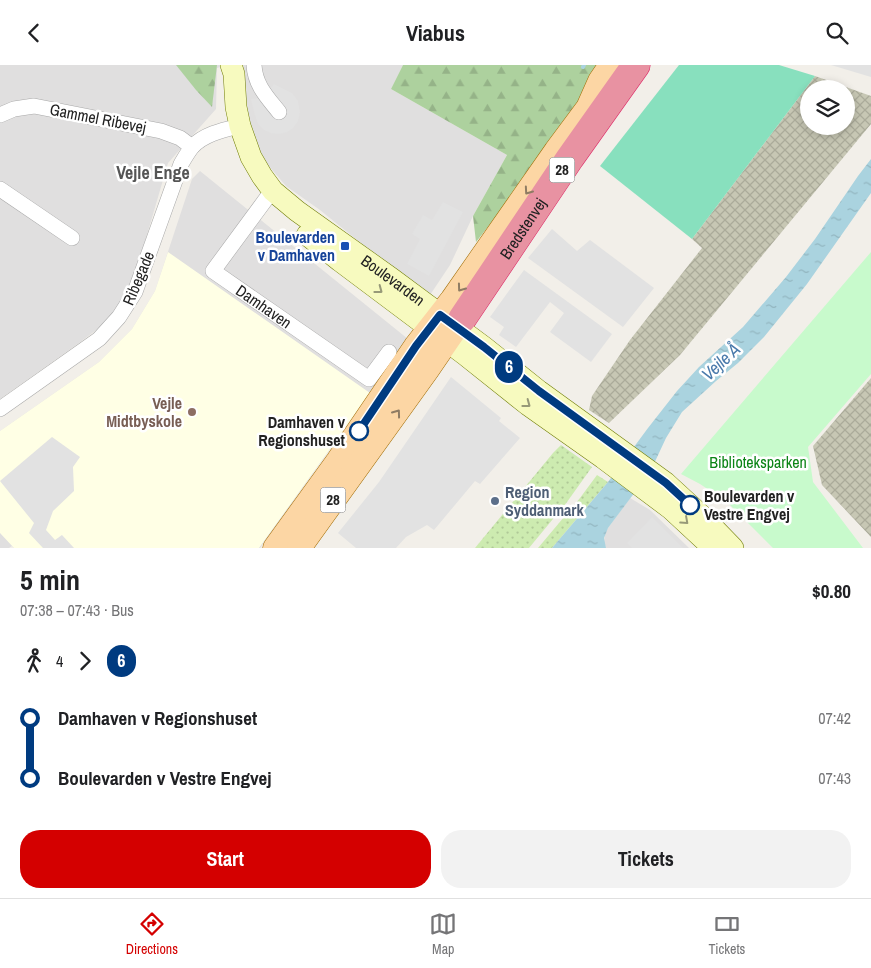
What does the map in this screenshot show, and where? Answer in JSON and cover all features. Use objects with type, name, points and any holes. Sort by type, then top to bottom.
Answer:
[{"type":"highway","name":"Bredstenvej","points":[[447,323],[570,158],[636,65]]},
{"type":"main road","points":[[227,65],[224,75],[223,107],[233,127]]},
{"type":"main road","points":[[231,65],[234,74],[236,107],[233,127]]},
{"type":"main road","name":"Bredstenvej","points":[[447,323],[556,151],[588,108],[600,81],[612,65]]},
{"type":"main road","name":"Boulevarden","points":[[233,127],[238,157],[252,179],[270,195],[297,211],[391,278],[447,323],[528,405],[616,457],[650,483],[671,509],[713,548]]},
{"type":"main road","name":"28","points":[[275,548],[338,461],[416,346],[447,323]]},
{"type":"main road","name":"28","points":[[299,548],[447,323]]},
{"type":"main road","name":"Boulevarden","points":[[650,483],[677,492],[732,548]]},
{"type":"street","points":[[254,65],[254,75],[259,86],[279,112]]},
{"type":"street","name":"Gammel Ribevej","points":[[0,115],[14,109],[34,106],[161,131],[180,138],[192,147]]},
{"type":"street","name":"Ribegade","points":[[0,409],[99,339],[119,317],[135,293],[181,164],[192,147],[203,138],[233,127]]},
{"type":"street","points":[[0,189],[72,238]]},
{"type":"street","name":"Damhaven","points":[[270,195],[213,271],[369,379],[390,352]]},
{"type":"shaded area","points":[[0,65],[227,65],[217,68],[216,109],[168,163],[144,245],[128,290],[108,321],[0,399]]},
{"type":"shaded area","points":[[243,65],[403,65],[391,89],[507,155],[473,216],[450,265],[430,295],[286,186],[262,158],[248,120]]},
{"type":"shaded area","points":[[831,65],[871,65],[871,77]]},
{"type":"shaded area","points":[[815,76],[826,80],[812,80]]},
{"type":"shaded area","points":[[274,84],[292,93],[298,101],[300,112],[298,121],[293,128],[279,134],[264,130],[258,124],[251,99],[261,98]]},
{"type":"shaded area","points":[[855,90],[871,96],[871,124],[680,355],[609,423],[589,410],[592,396],[630,340],[702,248],[692,239],[800,96],[800,135],[855,135]]},
{"type":"shaded area","name":"Vejle Midtbyskole","points":[[200,171],[408,339],[260,548],[14,548],[12,546],[0,548],[0,431],[99,362],[132,329],[155,291],[192,179]]},
{"type":"shaded area","points":[[443,202],[463,212],[429,276],[407,264],[420,239],[412,234],[423,215],[432,220]]},
{"type":"shaded area","points":[[552,229],[577,251],[590,240],[654,288],[623,327],[528,258]]},
{"type":"shaded area","name":"Vejle Midtbyskole","points":[[168,252],[370,393],[259,548],[14,548],[0,533],[0,431],[99,362],[132,329],[155,291]]},
{"type":"shaded area","points":[[524,270],[612,334],[591,362],[550,332],[564,313],[550,302],[516,347],[499,335],[504,327],[490,317]]},
{"type":"shaded area","points":[[451,377],[501,418],[499,421],[520,438],[480,484],[475,481],[434,530],[427,525],[406,537],[396,548],[356,548],[338,533],[379,482]]},
{"type":"shaded area","points":[[871,378],[871,537],[822,485],[813,446]]},
{"type":"shaded area","points":[[52,437],[80,457],[73,467],[74,491],[53,511],[46,530],[55,540],[62,535],[74,548],[43,548],[29,533],[34,523],[0,481]]},
{"type":"shaded area","points":[[630,498],[650,510],[689,548],[606,548],[604,542],[605,533]]},
{"type":"shaded area","points":[[652,517],[683,548],[632,548],[627,543]]},
{"type":"green space","points":[[176,65],[217,65],[212,107],[196,90]]},
{"type":"green space","points":[[403,65],[604,65],[564,130],[476,242],[473,216],[507,155],[391,89]]},
{"type":"green space","points":[[679,65],[779,65],[815,76],[812,80],[800,80],[800,96],[692,239],[600,166]]},
{"type":"green space","name":"Biblioteksparken","points":[[871,252],[871,374],[808,447],[813,482],[863,548],[773,548],[727,502],[681,474]]},
{"type":"green space","points":[[561,445],[592,467],[567,502],[529,548],[475,548],[553,453]]},
{"type":"green space","points":[[597,475],[608,482],[552,548],[538,548],[580,498]]},
{"type":"water","name":"Vejle Å","points":[[871,159],[871,193],[807,284],[764,337],[738,363],[682,412],[666,438],[652,468],[608,528],[604,538],[606,548],[552,548],[608,482],[677,391],[699,367],[743,327],[786,277]]},
{"type":"bus line","name":"6","points":[[359,431],[416,346],[440,315],[539,391],[666,483],[690,505]]},
{"type":"place","name":"Boulevarden v Damhaven","points":[[345,246]]},
{"type":"place","name":"Vejle Midtbyskole","points":[[192,412]]},
{"type":"place","name":"Damhaven v Regionshuset","points":[[359,431]]},
{"type":"place","name":"Region Syddanmark","points":[[495,501]]},
{"type":"place","name":"Boulevarden v Vestre Engvej","points":[[690,505]]},
{"type":"district","name":"Vejle Enge","points":[[153,173]]}]
